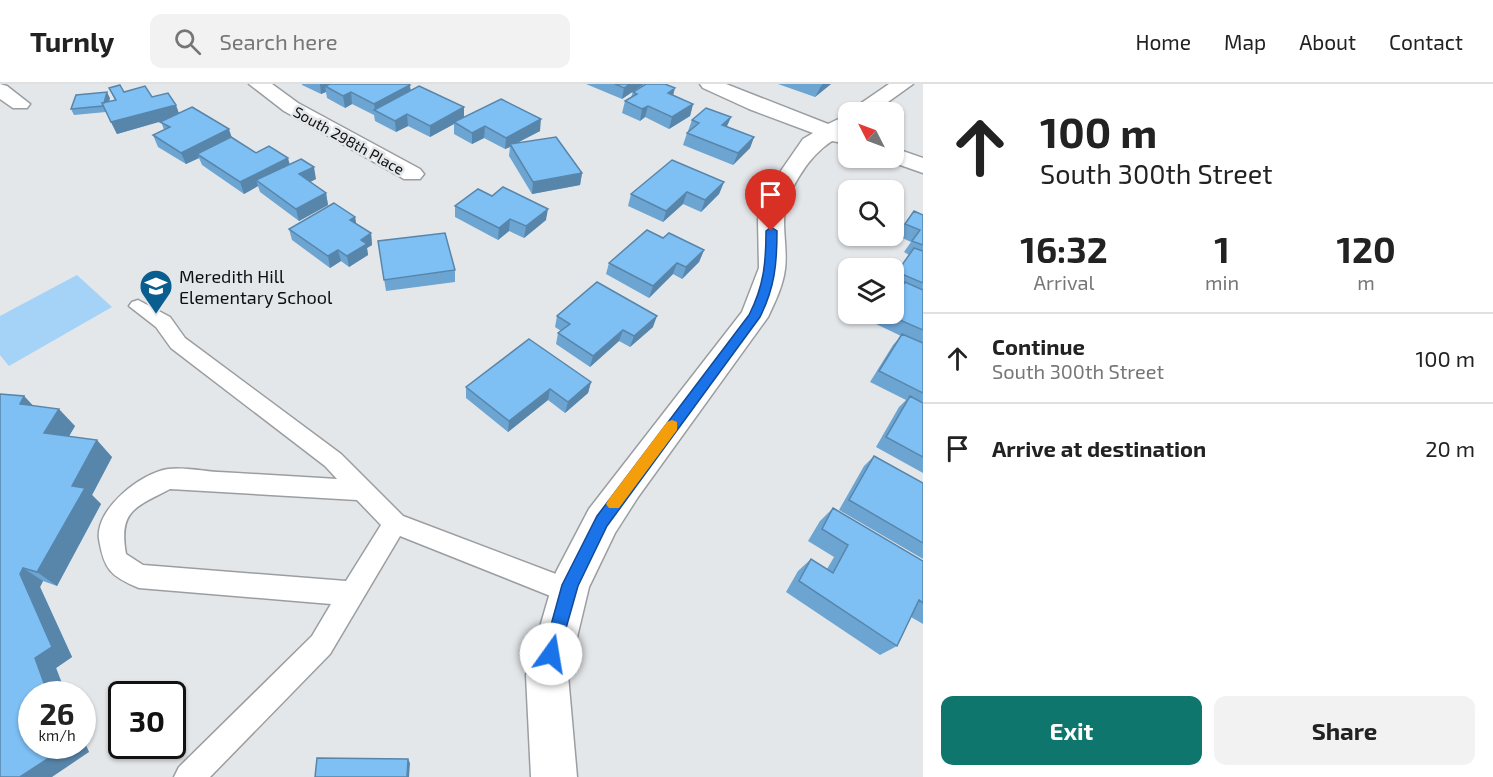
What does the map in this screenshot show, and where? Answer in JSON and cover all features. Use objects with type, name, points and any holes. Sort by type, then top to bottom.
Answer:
[{"type":"street","name":"South 298th Place","points":[[259,84],[291,107],[411,174]]},
{"type":"street","points":[[710,84],[838,130]]},
{"type":"street","points":[[876,102],[903,84]]},
{"type":"street","points":[[0,90],[20,104]]},
{"type":"street","points":[[554,777],[547,675],[568,591],[602,521],[754,317],[765,294],[772,268],[771,219],[776,199],[811,144],[838,133]]},
{"type":"street","points":[[904,159],[923,166]]},
{"type":"lane","points":[[138,306],[163,322],[178,343],[333,460],[395,523],[568,591]]},
{"type":"lane","points":[[351,594],[138,576],[116,561],[110,532],[119,511],[130,499],[168,479],[362,490]]},
{"type":"lane","points":[[189,777],[321,645],[395,523]]},
{"type":"shaded area","points":[[77,275],[112,307],[9,366],[0,355],[0,316]]},
{"type":"building","points":[[330,84],[410,85],[374,104],[351,92],[343,96],[325,86]]},
{"type":"building","points":[[615,84],[630,84],[624,88]]},
{"type":"building","points":[[646,84],[665,84],[675,88],[668,93],[693,104],[672,117],[648,106],[642,109],[625,101],[637,94],[633,92]]},
{"type":"building","points":[[120,85],[124,92],[145,86],[152,97],[168,93],[176,105],[111,122],[102,103],[116,100],[109,88]]},
{"type":"building","points":[[419,86],[464,107],[430,126],[407,114],[395,121],[374,110]]},
{"type":"building","points":[[107,92],[103,106],[71,109],[76,95]]},
{"type":"building","points":[[501,99],[541,119],[506,138],[485,126],[472,133],[454,122]]},
{"type":"building","points":[[192,107],[229,129],[181,153],[153,135],[170,127],[160,122]]},
{"type":"building","points":[[706,108],[731,117],[722,125],[754,137],[738,153],[687,133],[699,123],[692,120]]},
{"type":"building","points":[[231,137],[256,153],[269,146],[288,158],[240,182],[197,154]]},
{"type":"building","points":[[556,137],[582,173],[533,182],[510,144]]},
{"type":"building","points":[[301,159],[314,167],[299,174],[326,193],[296,209],[256,180]]},
{"type":"building","points":[[672,160],[724,182],[705,200],[687,192],[666,211],[631,194]]},
{"type":"building","points":[[503,187],[548,209],[526,226],[510,219],[499,228],[455,206],[478,189],[492,196]]},
{"type":"building","points":[[334,203],[355,217],[350,220],[371,233],[361,240],[367,244],[347,256],[338,250],[328,256],[289,229]]},
{"type":"building","points":[[914,211],[923,215],[923,245],[912,241],[920,230],[905,224]]},
{"type":"building","points":[[647,230],[663,238],[669,233],[704,250],[686,267],[677,263],[653,286],[609,263]]},
{"type":"building","points":[[445,233],[455,270],[384,280],[378,241]]},
{"type":"building","points":[[914,248],[923,251],[923,283],[904,275],[904,262]]},
{"type":"building","points":[[597,282],[657,316],[634,336],[623,330],[593,356],[558,333],[570,324],[557,316]]},
{"type":"building","points":[[904,283],[923,290],[923,330],[904,322]]},
{"type":"building","points":[[902,334],[923,343],[923,393],[879,371]]},
{"type":"building","points":[[529,339],[591,382],[568,402],[550,389],[509,421],[466,387]]},
{"type":"building","points":[[0,394],[24,396],[20,404],[59,409],[44,433],[97,440],[72,486],[85,488],[37,572],[23,568],[20,574],[52,647],[35,658],[43,681],[18,681],[18,759],[47,759],[20,777],[0,777]]},
{"type":"building","points":[[910,396],[923,403],[923,457],[886,437]]},
{"type":"building","points":[[874,456],[923,483],[923,543],[849,500]]},
{"type":"building","points":[[833,508],[923,561],[923,603],[919,600],[897,646],[799,581],[811,559],[833,573],[848,545],[822,529]]},
{"type":"building","points":[[317,758],[408,759],[407,777],[315,777]]},
{"type":"slow traffic","points":[[614,504],[672,426]]},
{"type":"place","name":"Meredith Hill Elementary School","points":[[156,315]]},
{"type":"route","points":[[551,654],[570,585],[602,521],[754,317],[765,294],[772,268],[771,231]]}]
